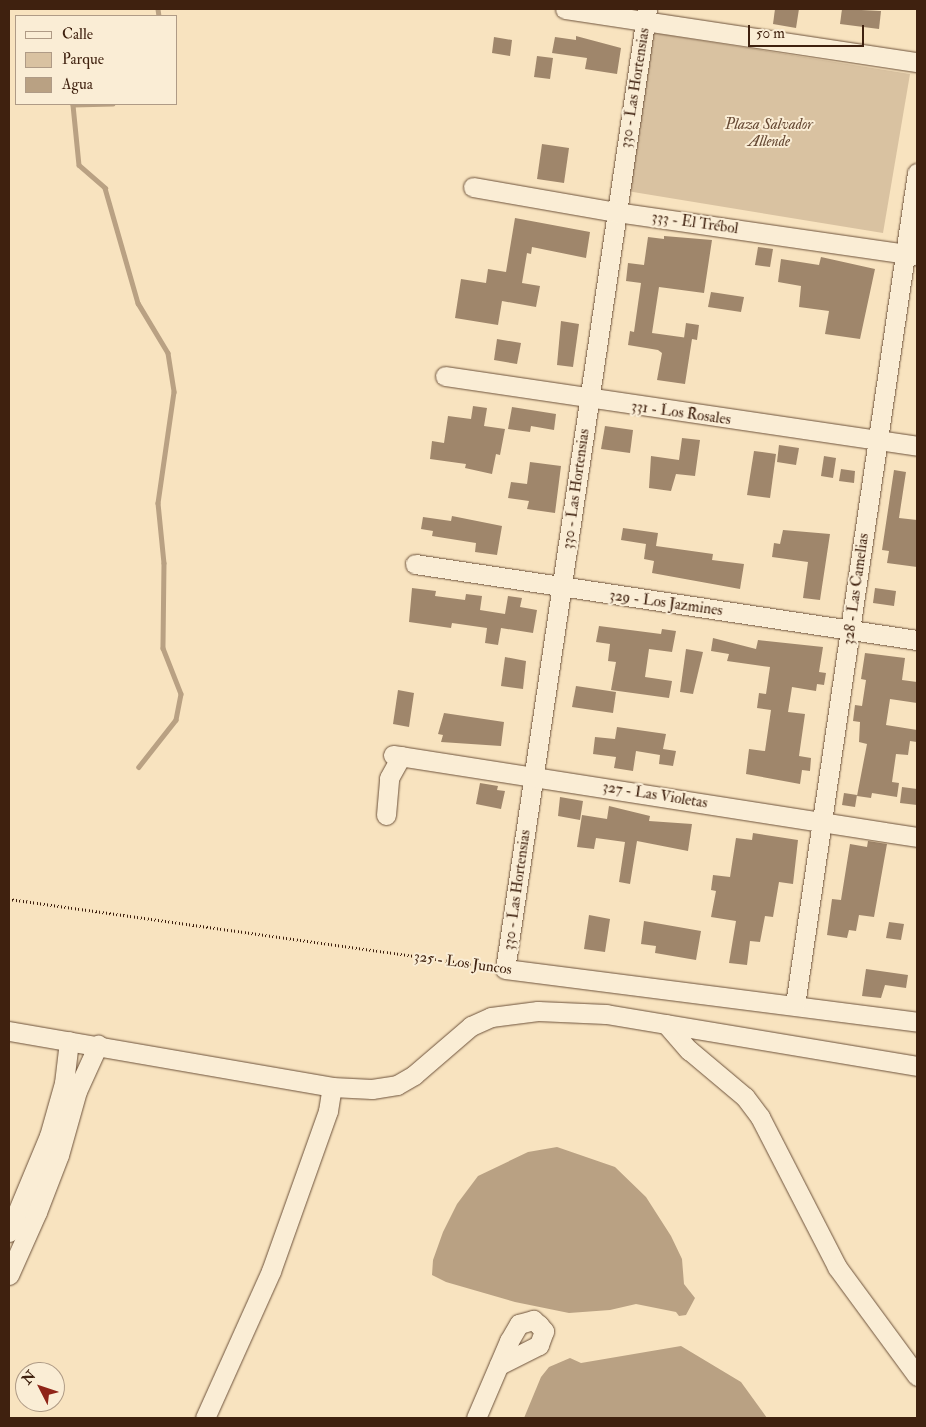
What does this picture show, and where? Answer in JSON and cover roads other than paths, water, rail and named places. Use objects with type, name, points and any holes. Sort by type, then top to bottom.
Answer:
[{"type":"street","points":[[565,9],[646,15],[917,62]]},
{"type":"street","name":"330 - Las Hortensias","points":[[505,970],[533,775],[563,588],[588,400],[646,15]]},
{"type":"street","name":"328 - Las Camelias","points":[[795,1005],[878,440],[911,254],[917,173]]},
{"type":"street","name":"333 - El Trébol","points":[[473,187],[616,212],[911,254]]},
{"type":"street","name":"331 - Los Rosales","points":[[445,376],[588,400],[917,446]]},
{"type":"street","name":"329 - Los Jazmines","points":[[415,564],[563,588],[917,640]]},
{"type":"street","name":"327 - Las Violetas","points":[[386,815],[389,778],[397,755],[917,837]]},
{"type":"street","name":"325 - Los Juncos","points":[[505,970],[795,1005],[917,1022]]},
{"type":"street","points":[[9,1031],[332,1087],[372,1089],[397,1085],[414,1075],[458,1034],[491,1017],[538,1011],[578,1011],[917,1066]]},
{"type":"street","points":[[666,1024],[690,1050],[745,1097],[760,1117],[837,1267],[917,1376]]},
{"type":"street","points":[[9,1232],[48,1136],[64,1084],[69,1041]]},
{"type":"street","points":[[9,1275],[40,1204],[78,1091],[98,1045]]},
{"type":"street","points":[[206,1418],[271,1271],[325,1120],[332,1087]]},
{"type":"street","points":[[476,1418],[499,1365]]},
{"type":"water","points":[[557,1147],[615,1167],[646,1197],[671,1236],[682,1259],[684,1284],[695,1298],[686,1315],[679,1316],[676,1312],[636,1304],[610,1310],[569,1313],[515,1302],[446,1282],[432,1275],[433,1260],[443,1232],[457,1204],[478,1176],[528,1152]]},
{"type":"water","points":[[681,1346],[741,1382],[767,1418],[524,1418],[541,1377],[549,1367],[570,1358],[581,1363]]},
{"type":"waterway","points":[[158,9],[159,15]]},
{"type":"waterway","points":[[73,105],[79,165],[105,188],[138,303],[168,353],[174,392],[158,503],[164,563],[163,648],[181,694],[176,720],[139,767]]},
{"type":"park label","name":"Plaza Salvador Allende","points":[[769,132]]}]
